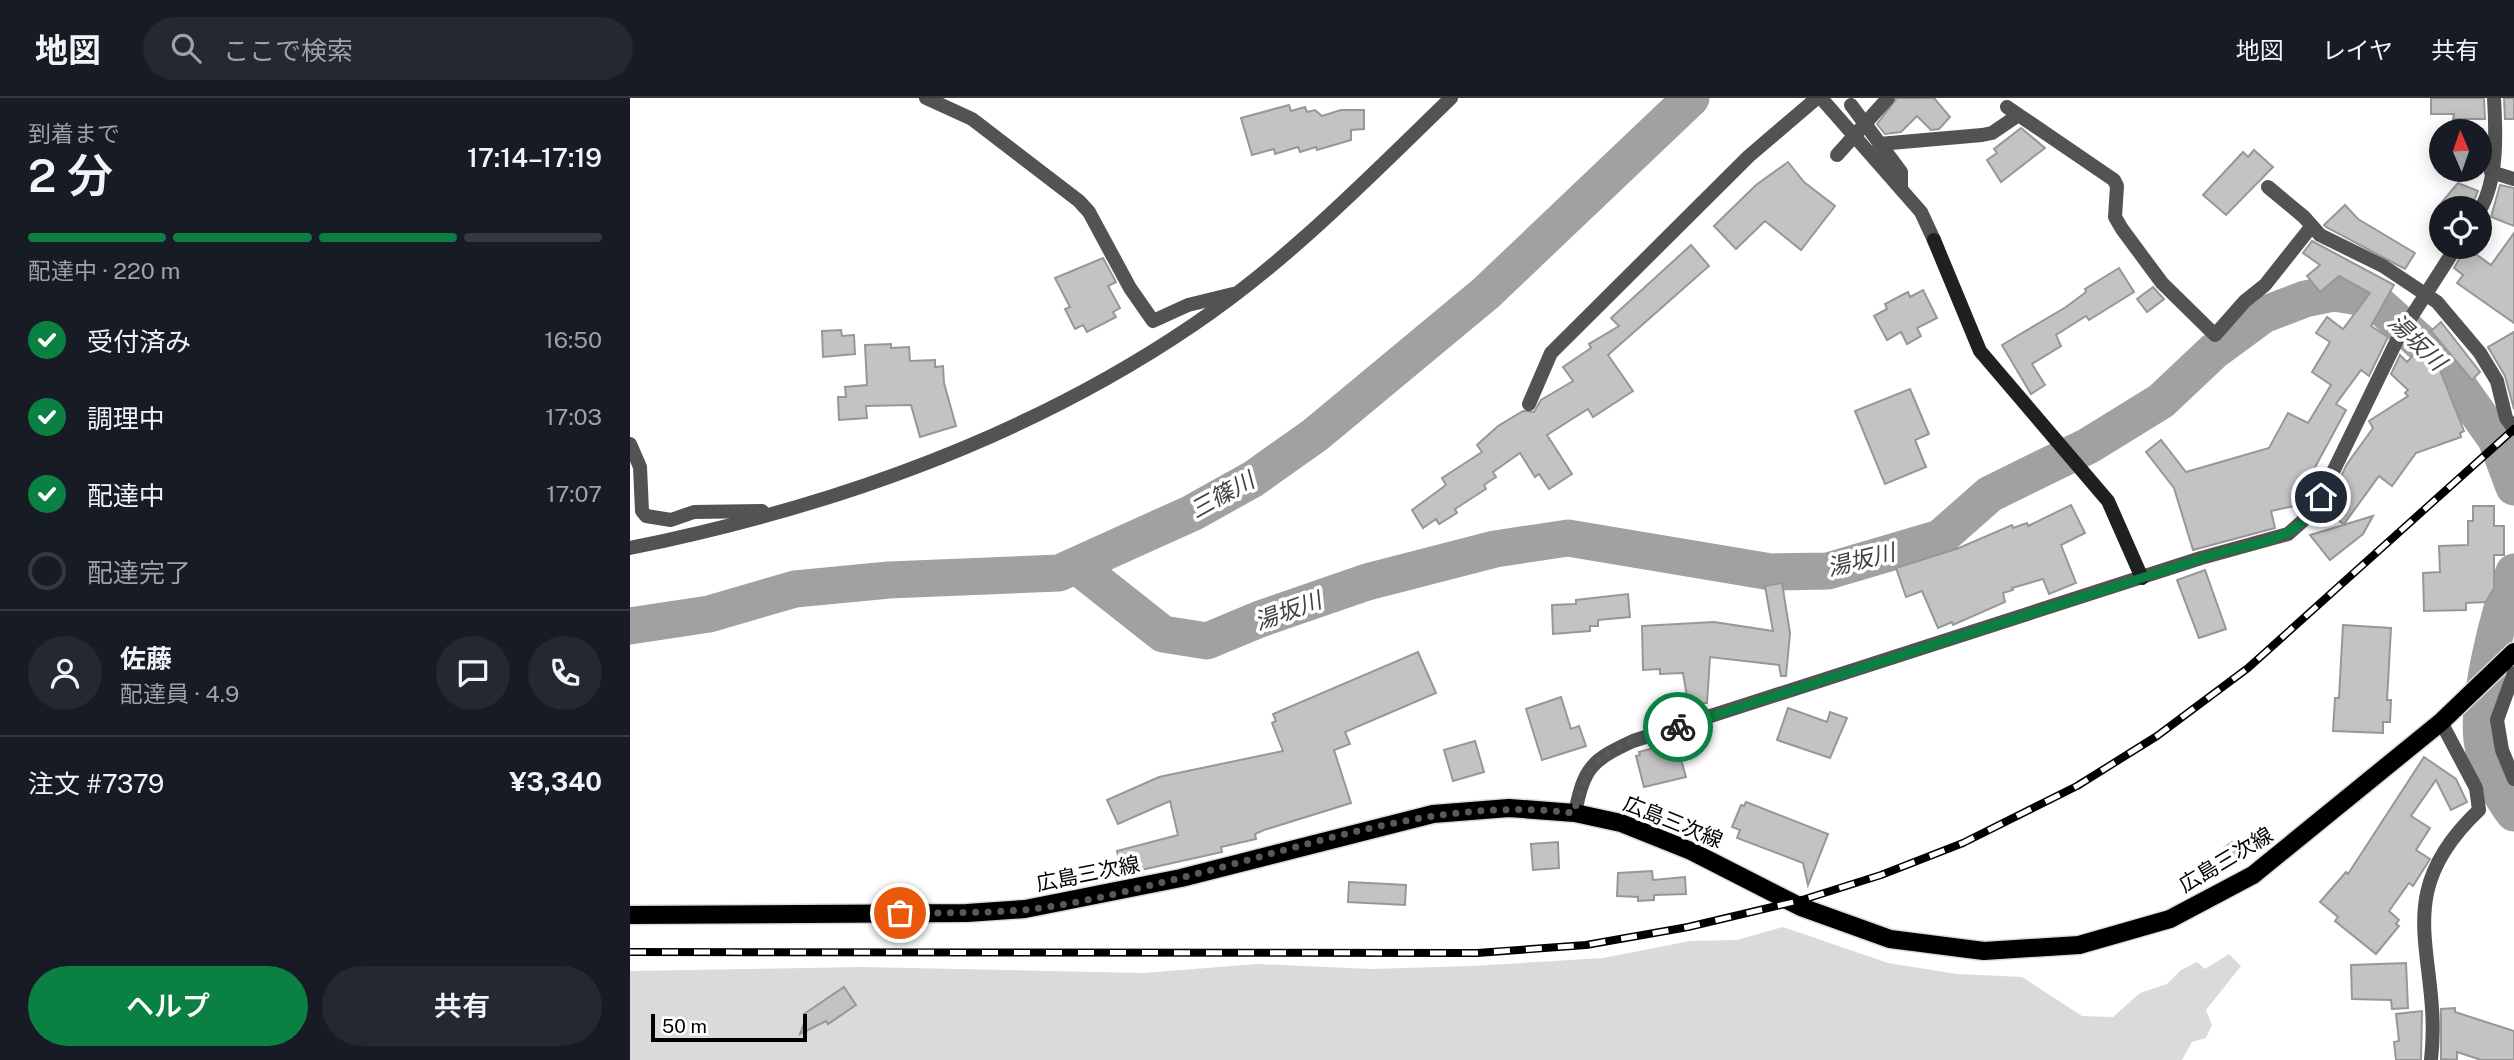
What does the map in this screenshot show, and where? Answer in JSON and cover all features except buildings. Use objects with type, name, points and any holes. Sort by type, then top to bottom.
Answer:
[{"type":"main road","name":"広島三次線","points":[[630,915],[967,913],[1025,909],[1168,881],[1433,814],[1509,808],[1574,813],[1621,823],[1657,835],[1801,907],[1845,925],[1937,947],[1984,951],[2032,950],[2125,934],[2170,919],[2213,899],[2291,847],[2441,722],[2466,695],[2514,652]]},
{"type":"street","points":[[926,98],[972,119],[1079,201],[1089,212],[1130,288],[1153,321]]},
{"type":"street","points":[[630,548],[704,533],[955,453],[1069,400],[1194,325],[1234,294],[1343,203],[1451,98]]},
{"type":"street","points":[[1529,404],[1551,353],[1749,156],[1819,98],[1921,212],[1979,351],[2091,478],[2108,501],[2142,578]]},
{"type":"street","points":[[1837,155],[1888,98]]},
{"type":"street","points":[[2492,166],[2496,140],[2494,98]]},
{"type":"street","points":[[1851,105],[1901,172],[1901,188]]},
{"type":"street","points":[[1879,144],[1992,133],[2012,112],[2087,159],[2114,180],[2117,186],[2115,217],[2122,229],[2162,284],[2215,335],[2245,301],[2265,285],[2311,227]]},
{"type":"street","points":[[2492,172],[2514,179]]},
{"type":"street","points":[[2267,187],[2304,217],[2320,235],[2383,266],[2425,291],[2455,320],[2497,381],[2506,418],[2514,429]]},
{"type":"street","points":[[1574,813],[1580,785],[1595,763],[1602,755],[1633,741],[2288,534],[2310,518],[2411,313],[2448,259]]},
{"type":"street","points":[[1138,330],[1188,305],[1234,294]]},
{"type":"street","points":[[630,444],[640,467],[642,511],[646,516],[671,520],[694,512],[775,512]]},
{"type":"street","points":[[2514,680],[2497,720],[2502,750],[2514,779]]},
{"type":"street","points":[[2431,1060],[2433,1012],[2423,939],[2424,901],[2432,876],[2449,843],[2479,810],[2476,788],[2441,722]]},
{"type":"shaded area","points":[[1783,927],[1888,963],[1957,974],[2022,977],[2082,1016],[2113,1017],[2140,993],[2167,984],[2181,970],[2197,962],[2205,969],[2229,954],[2241,966],[2206,1010],[2212,1025],[2206,1038],[2192,1042],[2182,1060],[630,1060],[630,971],[862,967],[1143,973],[1257,964],[1372,969],[1472,966],[1603,958],[1690,941],[1737,940]]},
{"type":"waterway","name":"三篠川","points":[[630,626],[709,614],[795,589],[889,580],[1059,573],[1192,513],[1253,479],[1315,435],[1486,293],[1691,98]]},
{"type":"waterway","name":"湯坂川","points":[[1077,566],[1163,634],[1207,641],[1260,619],[1367,582],[1495,549],[1568,538],[1771,572],[1828,571],[1940,538],[1990,494],[2088,446],[2161,401],[2214,351],[2263,315],[2305,299],[2334,293],[2359,297],[2378,304],[2440,360],[2496,439],[2514,487]]},
{"type":"waterway","name":"湯坂川","points":[[2514,572],[2490,655],[2481,722],[2489,769],[2514,813]]},
{"type":"railway","points":[[630,952],[1477,953],[1586,945],[1688,927],[1802,900],[1881,875],[1963,843],[2077,786],[2157,736],[2248,668],[2514,429]]},
{"type":"way so far","points":[[900,913],[1007,911],[1063,904],[1181,878],[1433,814],[1509,808],[1574,813],[1580,785],[1602,755],[1633,741],[1678,727]]},
{"type":"route","points":[[1678,727],[2216,554],[2288,534],[2310,518],[2321,497]]}]
